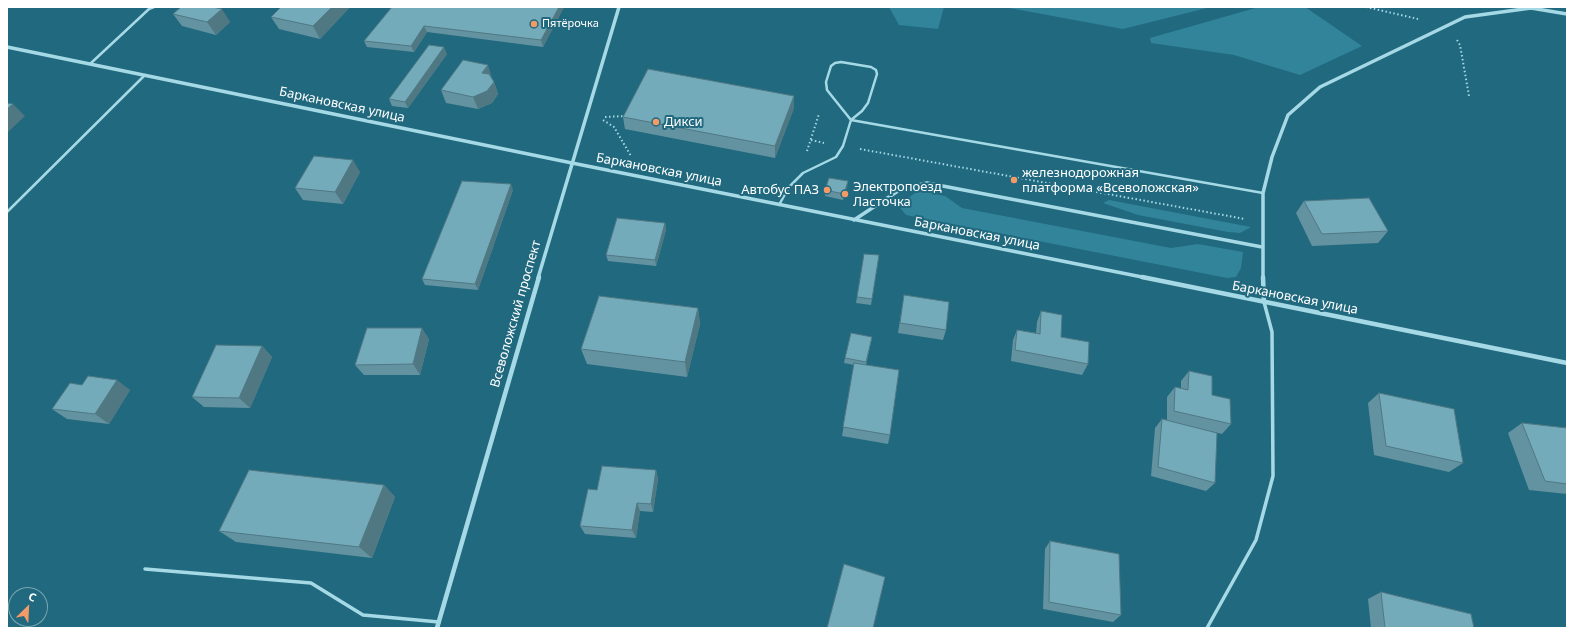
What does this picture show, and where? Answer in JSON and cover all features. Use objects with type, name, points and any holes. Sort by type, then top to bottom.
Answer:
[{"type":"street","name":"Всеволожский проспект","points":[[437,628],[572,163],[619,7]]},
{"type":"street","points":[[1264,302],[1262,247],[1263,193],[1272,157],[1288,115],[1320,87],[1465,17],[1531,8],[1567,14]]},
{"type":"street","name":"Баркановская улица","points":[[7,47],[1567,364]]},
{"type":"street","points":[[854,220],[901,189],[927,183],[1262,247]]},
{"type":"lane","points":[[90,64],[149,9],[154,7]]},
{"type":"lane","points":[[779,205],[788,187],[803,173],[836,157],[843,146],[851,120],[862,111],[868,103],[877,74],[876,70],[871,67],[841,62],[835,63],[831,66],[826,82],[827,90],[851,120],[1263,193]]},
{"type":"lane","points":[[7,212],[145,75]]},
{"type":"lane","points":[[1207,628],[1256,540],[1273,476],[1272,332],[1264,302]]},
{"type":"lane","points":[[145,568],[311,583],[363,615],[439,622]]},
{"type":"path","points":[[628,116],[618,115],[601,118],[614,127],[633,159]]},
{"type":"path","points":[[855,148],[1263,222]]},
{"type":"shaded area","points":[[889,7],[944,7],[938,29],[899,25]]},
{"type":"shaded area","points":[[1004,7],[1211,7],[1123,29]]},
{"type":"shaded area","points":[[1259,7],[1305,7],[1362,46],[1300,75],[1234,55],[1151,43],[1150,38]]},
{"type":"shaded area","points":[[922,191],[945,196],[962,208],[1171,248],[1198,244],[1243,252],[1241,268],[1236,277],[1227,278],[906,215],[901,209],[903,202],[915,193]]},
{"type":"shaded area","points":[[1109,200],[1251,227],[1240,233],[1228,232],[1138,215],[1103,203]]},
{"type":"building","points":[[181,7],[212,7],[222,9],[207,22],[173,14]]},
{"type":"building","points":[[281,7],[332,7],[313,26],[271,17]]},
{"type":"building","points":[[392,7],[559,7],[541,40],[424,26],[411,46],[364,41]]},
{"type":"building","points":[[429,45],[444,47],[405,102],[389,99]]},
{"type":"building","points":[[463,60],[488,65],[482,73],[489,74],[494,82],[487,91],[473,97],[441,90]]},
{"type":"building","points":[[648,69],[794,96],[775,146],[623,117]]},
{"type":"building","points":[[7,103],[13,104],[7,109]]},
{"type":"building","points":[[314,156],[353,160],[335,192],[295,188]]},
{"type":"building","points":[[829,178],[848,181],[844,194],[825,190]]},
{"type":"building","points":[[462,181],[511,184],[475,284],[422,279]]},
{"type":"building","points":[[1369,198],[1388,231],[1322,234],[1304,201]]},
{"type":"building","points":[[617,218],[665,223],[655,260],[606,255]]},
{"type":"building","points":[[864,254],[879,255],[872,299],[857,297]]},
{"type":"building","points":[[904,295],[949,302],[946,330],[900,323]]},
{"type":"building","points":[[599,296],[698,308],[685,362],[581,349]]},
{"type":"building","points":[[1041,311],[1062,315],[1061,337],[1089,342],[1088,364],[1015,350],[1017,330],[1040,334]]},
{"type":"building","points":[[367,328],[422,328],[413,364],[355,365]]},
{"type":"building","points":[[851,333],[872,337],[866,362],[845,358]]},
{"type":"building","points":[[216,345],[262,346],[239,398],[192,397]]},
{"type":"building","points":[[854,363],[899,370],[890,435],[843,427]]},
{"type":"building","points":[[1189,371],[1212,376],[1212,395],[1230,399],[1231,424],[1174,411],[1175,387],[1188,390]]},
{"type":"building","points":[[88,376],[117,380],[95,414],[52,409],[70,383],[82,385]]},
{"type":"building","points":[[1379,393],[1454,409],[1463,463],[1386,446]]},
{"type":"building","points":[[1162,419],[1217,433],[1215,483],[1158,467]]},
{"type":"building","points":[[1522,423],[1567,428],[1567,484],[1545,481]]},
{"type":"building","points":[[602,466],[656,470],[651,504],[637,503],[632,530],[580,526],[588,489],[597,490]]},
{"type":"building","points":[[249,470],[384,485],[359,547],[219,531]]},
{"type":"building","points":[[1050,541],[1119,554],[1121,615],[1049,602]]},
{"type":"building","points":[[844,564],[885,577],[873,628],[827,628]]},
{"type":"building","points":[[1381,592],[1471,614],[1474,628],[1385,628]]},
{"type":"place","name":"Пятёрочка","points":[[534,24]]},
{"type":"place","name":"Дикси","points":[[656,122]]},
{"type":"place","name":"железнодорожная платформа «Всеволожская»","points":[[1014,180]]},
{"type":"place","name":"Автобус ПАЗ","points":[[827,190]]},
{"type":"place","name":"Электропоезд Ласточка","points":[[845,194]]}]
